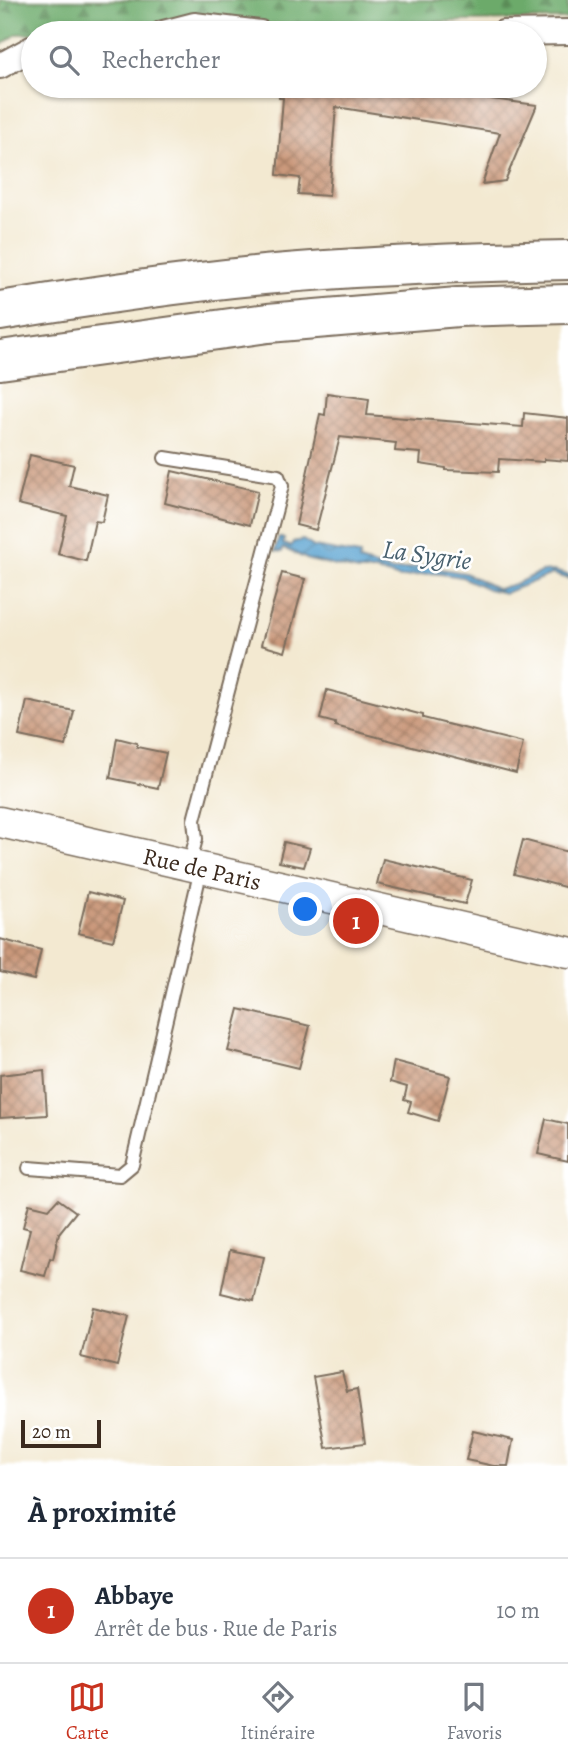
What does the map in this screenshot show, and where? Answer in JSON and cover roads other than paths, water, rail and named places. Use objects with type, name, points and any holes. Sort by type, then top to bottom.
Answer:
[{"type":"highway","points":[[0,311],[123,291],[275,274],[423,263],[568,260]]},
{"type":"highway","points":[[0,360],[268,323],[458,307],[568,304]]},
{"type":"street","points":[[547,32],[568,32]]},
{"type":"street","points":[[0,66],[21,55]]},
{"type":"street","name":"Rue de Paris","points":[[0,822],[568,952]]},
{"type":"lane","points":[[29,1168],[120,1175],[132,1166],[195,867],[194,820],[282,486],[278,476],[165,458]]},
{"type":"water","points":[[279,537],[284,539],[283,544],[291,546],[293,542],[303,540],[314,547],[360,555],[359,561],[393,571],[424,566],[465,573],[498,589],[541,572],[553,571],[568,575],[568,579],[552,574],[505,593],[449,575],[432,573],[400,578],[376,571],[359,571],[309,560],[283,548],[282,552],[275,551]]},
{"type":"place","name":"Abbaye","points":[[356,921]]},
{"type":"water label","name":"La Sygrie","points":[[427,555]]}]
